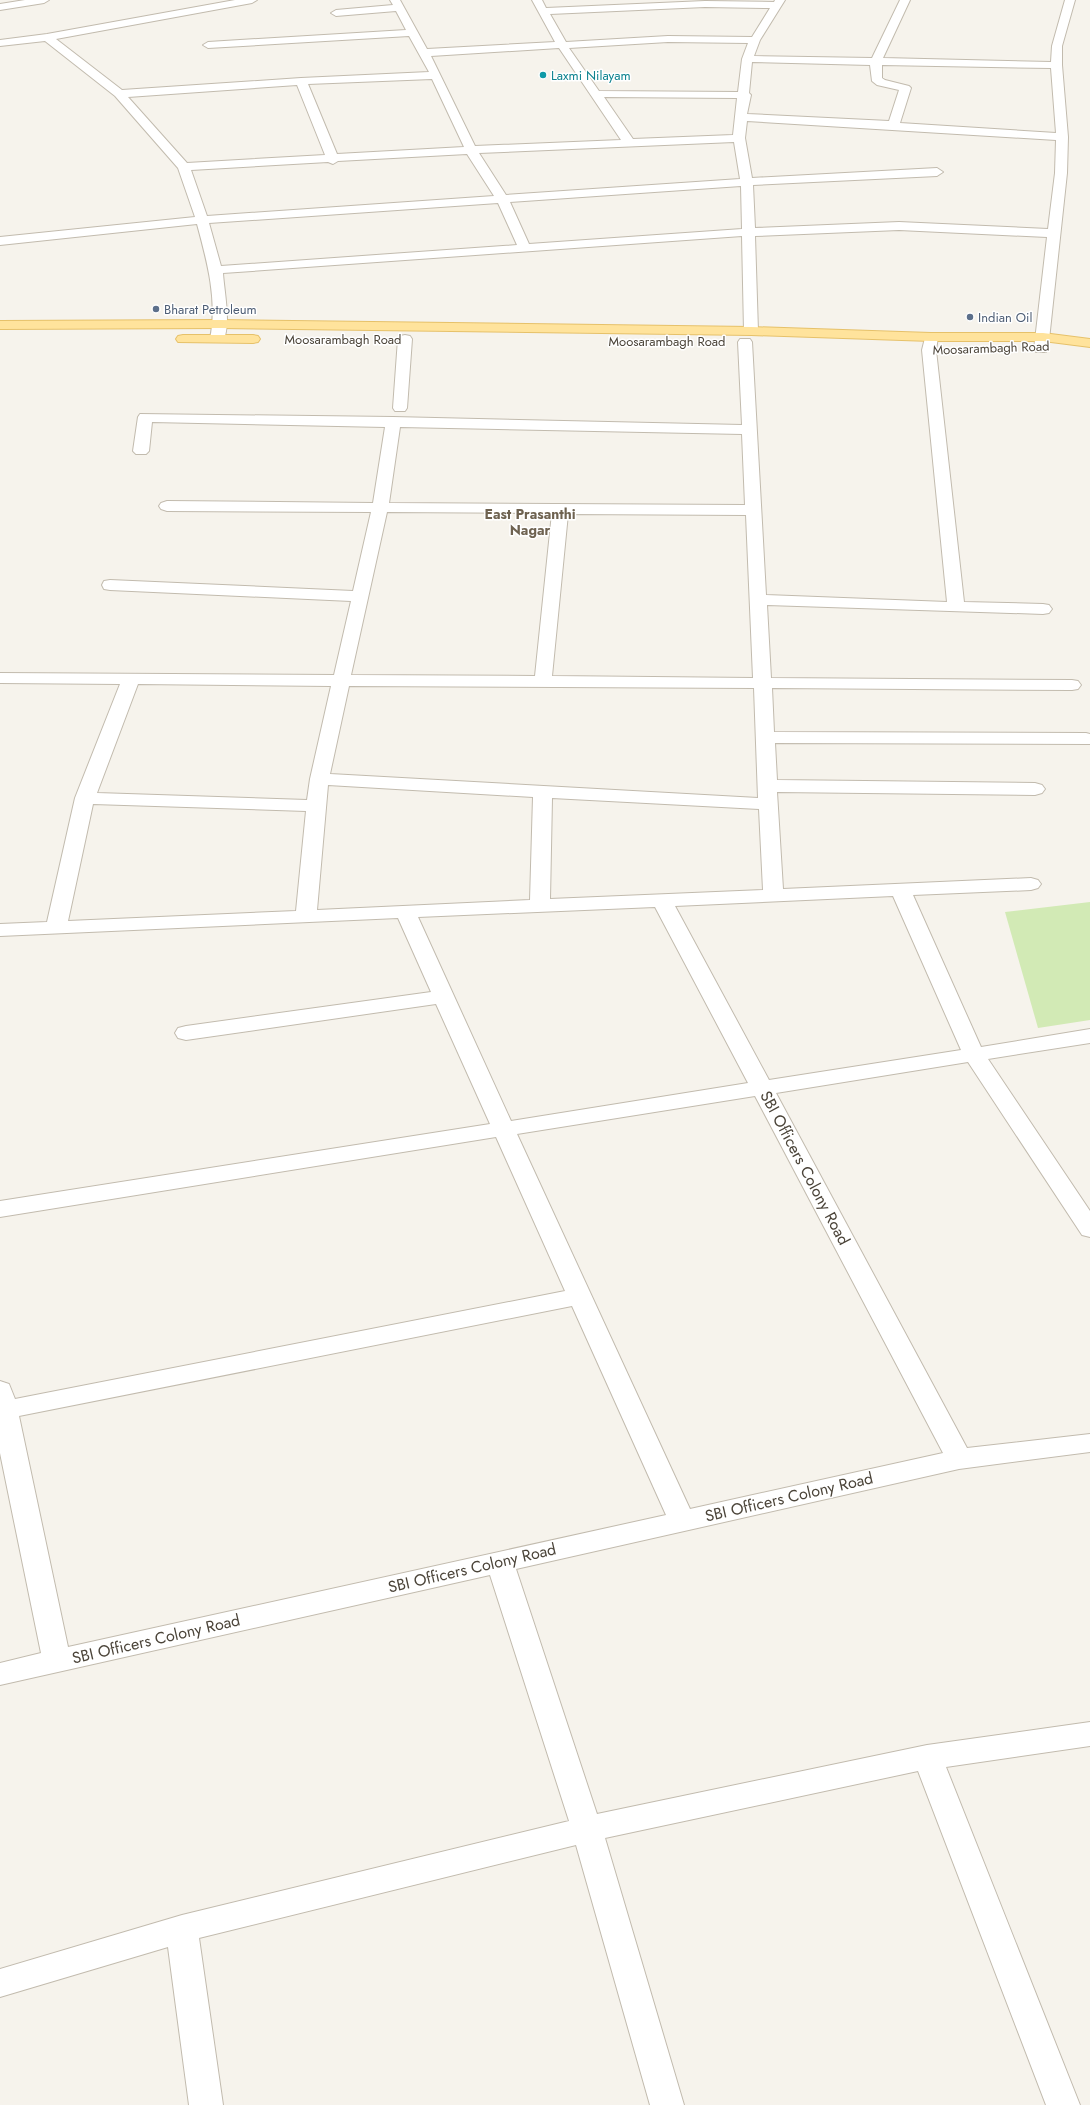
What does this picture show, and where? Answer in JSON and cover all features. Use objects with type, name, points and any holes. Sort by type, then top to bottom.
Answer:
[{"type":"main road","name":"Moosarambagh Road","points":[[0,325],[220,324],[748,336],[930,344],[1090,343]]},
{"type":"main road","name":"Moosarambagh Road","points":[[344,339],[405,340],[748,336]]},
{"type":"main road","name":"Moosarambagh Road","points":[[171,339],[265,339]]},
{"type":"street","points":[[0,7],[13,3],[44,0]]},
{"type":"street","points":[[0,43],[47,37],[230,2],[252,0]]},
{"type":"street","points":[[537,0],[562,45],[629,142]]},
{"type":"street","points":[[894,125],[904,88],[881,83],[876,79],[876,60],[904,0]]},
{"type":"street","points":[[1042,343],[1053,233],[1061,173],[1062,137],[1056,65],[1057,46],[1070,0]]},
{"type":"street","points":[[543,11],[705,4],[778,3]]},
{"type":"street","points":[[773,895],[749,430],[747,182],[739,138],[745,95],[747,59],[755,40],[778,3]]},
{"type":"street","points":[[336,13],[397,4],[411,33],[436,75],[471,150],[502,199],[525,248]]},
{"type":"street","points":[[208,45],[411,33]]},
{"type":"street","points":[[47,37],[119,94],[184,167],[202,220],[216,270],[220,324],[217,339]]},
{"type":"street","points":[[424,53],[668,39],[755,40]]},
{"type":"street","points":[[747,59],[876,60],[1056,65]]},
{"type":"street","points":[[119,94],[301,81],[436,75]]},
{"type":"street","points":[[301,81],[333,160]]},
{"type":"street","points":[[597,94],[745,95]]},
{"type":"street","points":[[742,117],[894,125],[1062,137]]},
{"type":"street","points":[[184,167],[333,160],[471,150],[739,138]]},
{"type":"street","points":[[1,238],[202,220],[747,182],[937,172]]},
{"type":"street","points":[[216,270],[748,232],[899,226],[1053,233]]},
{"type":"street","points":[[306,916],[319,779],[380,508],[397,415],[405,340]]},
{"type":"street","points":[[930,344],[956,607]]},
{"type":"street","points":[[141,451],[145,417],[397,415],[749,430]]},
{"type":"street","points":[[167,506],[560,510],[754,510]]},
{"type":"street","points":[[543,681],[560,510]]},
{"type":"street","points":[[110,585],[360,596]]},
{"type":"street","points":[[758,600],[1043,609]]},
{"type":"street","points":[[0,678],[1072,685]]},
{"type":"street","points":[[56,928],[85,798],[131,679]]},
{"type":"street","points":[[766,737],[1086,740]]},
{"type":"street","points":[[319,779],[543,792],[769,795],[1035,789]]},
{"type":"street","points":[[540,906],[543,792]]},
{"type":"street","points":[[85,798],[316,806]]},
{"type":"street","points":[[0,930],[1030,884]]},
{"type":"street","points":[[900,890],[974,1055],[1090,1229]]},
{"type":"street","name":"SBI Officers Colony Road","points":[[0,1674],[959,1459],[662,900]]},
{"type":"street","points":[[405,912],[682,1521]]},
{"type":"street","points":[[186,1033],[444,997]]},
{"type":"street","points":[[0,1209],[1090,1036]]},
{"type":"street","points":[[57,1661],[2,1400],[580,1296]]},
{"type":"street","points":[[959,1459],[1090,1443]]},
{"type":"street","points":[[500,1562],[588,1829],[667,2105]]},
{"type":"street","points":[[0,1983],[182,1929],[588,1829],[927,1757],[1090,1734]]},
{"type":"street","points":[[927,1757],[1062,2105]]},
{"type":"street","points":[[182,1929],[206,2105]]},
{"type":"green space","points":[[1090,902],[1090,1020],[1038,1028],[1005,912]]},
{"type":"place","name":"Laxmi Nilayam","points":[[543,75]]},
{"type":"place","name":"Bharat Petroleum","points":[[156,309]]},
{"type":"place","name":"Indian Oil","points":[[970,317]]},
{"type":"district","name":"East Prasanthi Nagar","points":[[530,522]]}]
